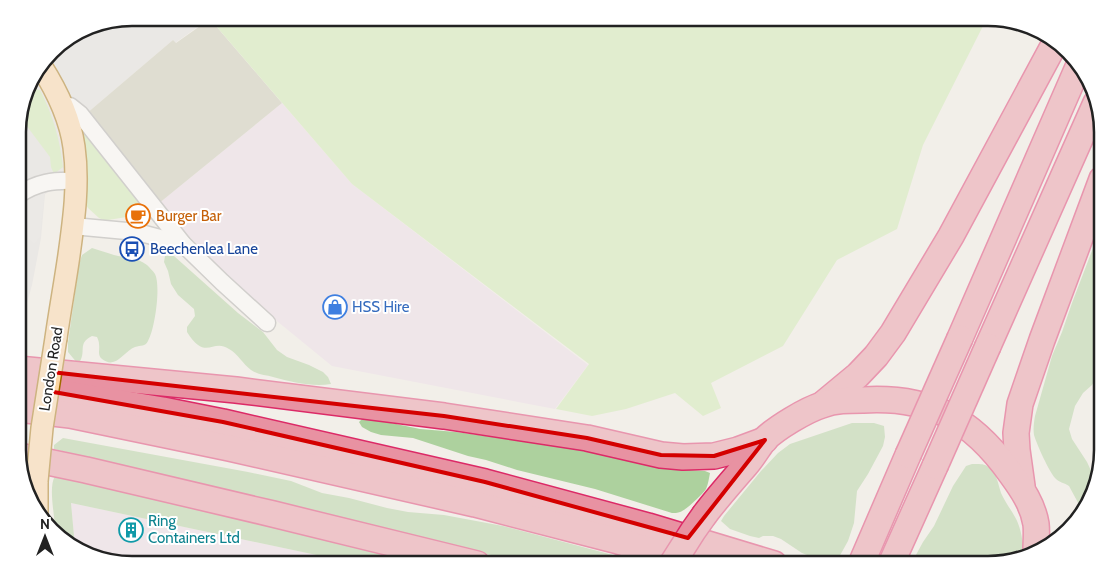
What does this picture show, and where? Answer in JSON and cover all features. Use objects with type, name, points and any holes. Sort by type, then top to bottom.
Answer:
[{"type":"highway","points":[[821,405],[858,375],[893,334],[951,236],[1052,48]]},
{"type":"highway","points":[[865,556],[1076,73]]},
{"type":"highway","points":[[895,555],[1092,113]]},
{"type":"highway","points":[[1023,490],[1016,433],[1020,404],[1094,201]]},
{"type":"highway","points":[[26,370],[236,390],[444,416],[587,438],[668,456],[714,456],[765,440]]},
{"type":"highway","points":[[26,387],[223,422],[484,482],[648,526],[747,556]]},
{"type":"highway","points":[[677,556],[705,514],[765,440],[780,427],[806,412],[821,405],[850,400],[910,402],[936,409],[960,422],[984,441],[1023,490],[1044,540]]},
{"type":"highway","points":[[26,409],[70,415],[229,448],[456,500],[670,556]]},
{"type":"highway","points":[[27,458],[86,470],[444,556]]},
{"type":"highway","points":[[1036,524],[1036,544]]},
{"type":"main road","name":"London Road","points":[[37,496],[42,428],[73,226],[76,181],[71,130],[62,106],[45,72]]},
{"type":"street","points":[[62,106],[70,106],[80,114],[183,244],[267,323]]},
{"type":"street","points":[[26,190],[45,182],[76,181]]},
{"type":"street","points":[[73,226],[137,232],[183,244]]},
{"type":"highlighted area","points":[[51,372],[444,416],[587,438],[661,455],[714,456],[765,440],[688,538],[485,482],[223,422],[48,391]]},
{"type":"shaded area","points":[[132,26],[199,26],[175,43],[173,40],[86,114],[58,132],[62,146],[64,167],[61,185],[45,194],[41,238],[27,303],[26,125],[32,98],[44,73],[57,57],[73,44],[98,32]]},
{"type":"shaded area","points":[[200,26],[216,26],[282,103],[158,204],[86,114],[173,40],[176,43]]},
{"type":"shaded area","points":[[282,103],[352,184],[588,365],[555,409],[332,366],[272,317],[228,277],[158,204]]},
{"type":"shaded area","points":[[26,190],[45,191],[40,237],[34,245],[26,236]]},
{"type":"shaded area","name":"Ring Containers Ltd","points":[[71,503],[321,556],[125,556],[98,550],[74,539]]},
{"type":"green space","points":[[216,26],[983,26],[923,145],[897,229],[837,260],[783,346],[711,383],[721,408],[703,416],[675,393],[626,409],[592,416],[556,409],[589,364],[352,184]]},
{"type":"green space","points":[[36,89],[40,90],[49,109],[60,147],[63,167],[54,174],[50,157],[26,125]]},
{"type":"green space","points":[[79,121],[143,204],[143,207],[133,216],[103,220],[88,208],[85,203]]},
{"type":"green space","points":[[1094,245],[1094,382],[1083,393],[1075,406],[1069,429],[1072,439],[1092,472],[1079,504],[1069,486],[1052,475],[1034,435],[1035,416],[1052,356]]},
{"type":"green space","points":[[92,248],[135,259],[147,265],[155,274],[157,280],[156,308],[151,335],[146,344],[131,349],[116,361],[107,362],[100,356],[97,337],[92,336],[84,342],[81,360],[78,364],[68,352],[68,343],[79,264],[82,255]]},
{"type":"green space","points":[[165,256],[174,256],[238,313],[263,332],[277,350],[287,357],[323,372],[331,384],[302,384],[259,374],[251,370],[235,354],[223,346],[204,348],[199,346],[187,332],[187,327],[195,316],[194,309],[178,295],[171,284],[164,262]]},
{"type":"green space","points":[[362,419],[372,419],[420,429],[583,449],[659,468],[705,471],[710,473],[707,487],[701,495],[683,511],[672,513],[595,489],[468,456],[413,438],[381,435],[371,432],[362,427],[359,422]]},
{"type":"green space","points":[[852,423],[874,423],[884,426],[885,437],[883,446],[857,491],[854,523],[848,541],[840,556],[810,556],[781,539],[773,536],[759,538],[750,536],[730,529],[721,521],[761,471],[778,453],[790,444]]},
{"type":"green space","points":[[63,438],[248,472],[291,481],[322,493],[387,508],[444,515],[503,526],[617,556],[494,556],[54,449],[54,445]]},
{"type":"green space","points":[[972,464],[986,465],[994,473],[1001,493],[1019,525],[1023,550],[995,556],[915,556],[934,526],[953,486],[966,466]]},
{"type":"green space","points":[[55,476],[68,476],[402,556],[321,556],[71,503],[74,539],[70,536],[70,512],[54,512],[52,487]]},
{"type":"place","name":"Burger Bar","points":[[138,216]]},
{"type":"place","name":"Beechenlea Lane","points":[[132,249]]},
{"type":"place","name":"HSS Hire","points":[[335,307]]},
{"type":"place","name":"Ring Containers Ltd","points":[[131,530]]}]
